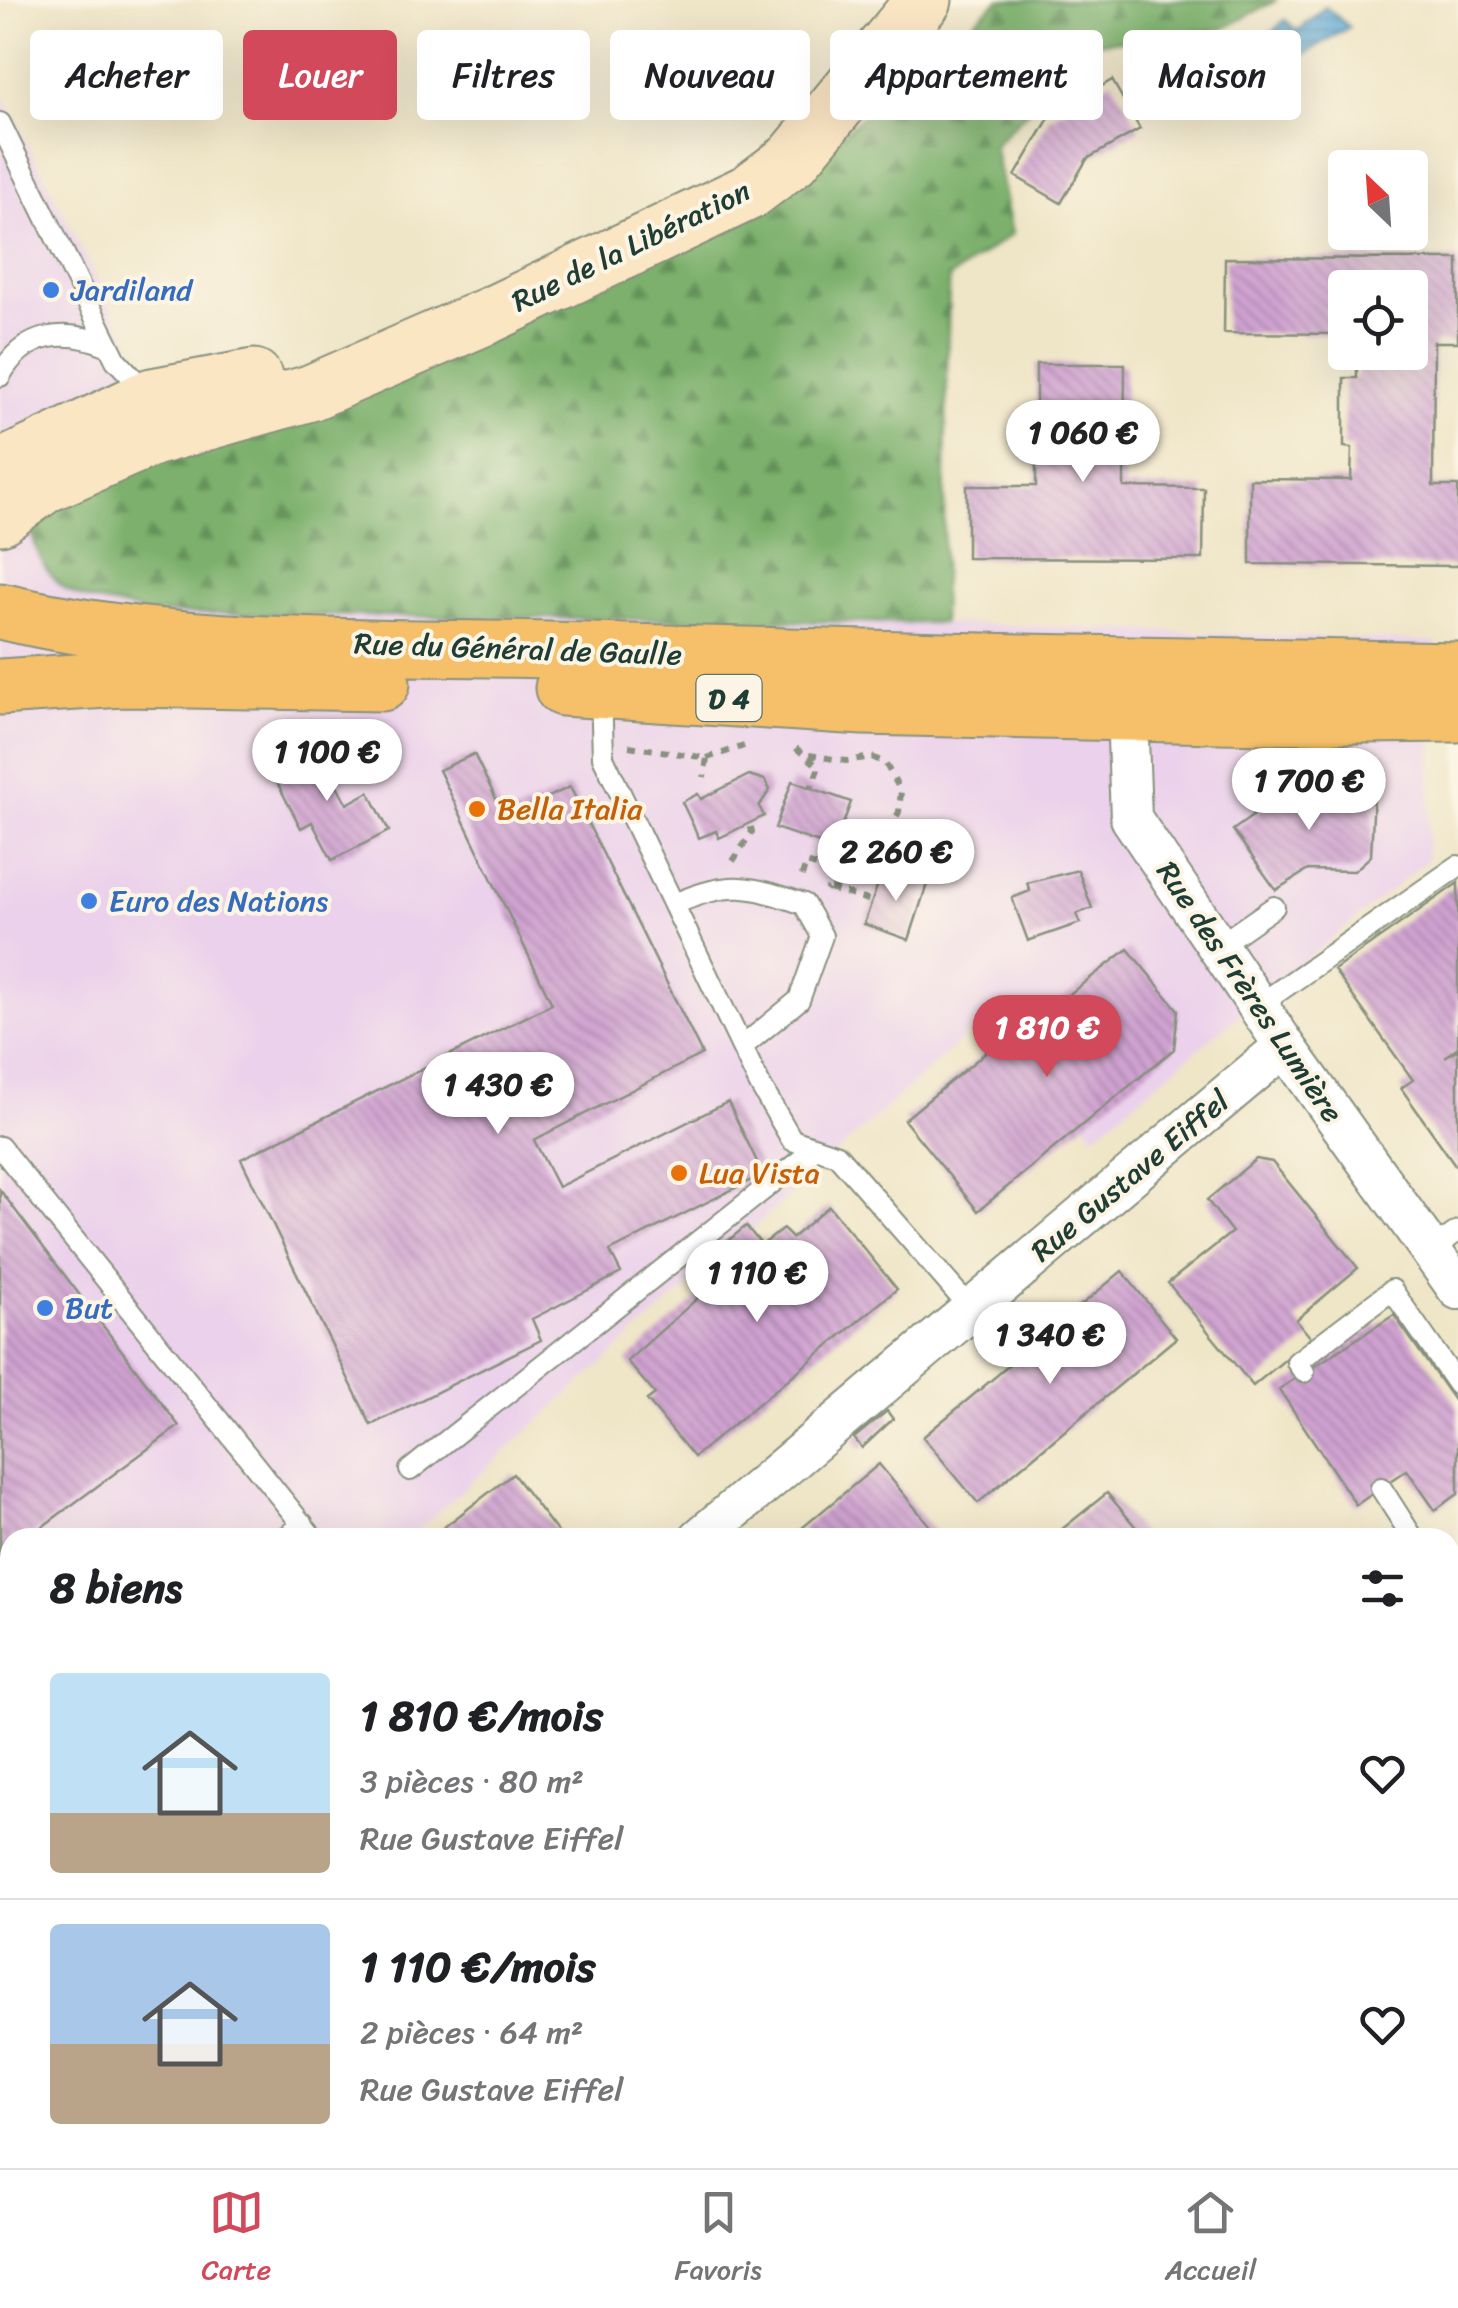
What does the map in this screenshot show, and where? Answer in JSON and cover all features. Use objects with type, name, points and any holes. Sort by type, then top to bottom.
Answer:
[{"type":"main road","name":"Rue de la Libération","points":[[0,468],[152,417],[386,359],[749,192],[793,159],[924,0]]},
{"type":"main road","name":"Rue de la Libération","points":[[0,517],[152,417]]},
{"type":"main road","name":"Rue du Général de Gaulle","points":[[0,611],[102,632],[1126,690],[1458,714]]},
{"type":"main road","name":"Rue du Général de Gaulle","points":[[0,687],[122,679],[601,689],[863,707],[1458,670]]},
{"type":"street","name":"Rue des Frères Lumière","points":[[1126,690],[1131,818],[1286,1046],[1444,1241],[1458,1289]]},
{"type":"street","name":"Rue Gustave Eiffel","points":[[712,1528],[1286,1046]]},
{"type":"lane","points":[[0,123],[109,346],[152,417]]},
{"type":"lane","points":[[0,376],[22,348],[44,337],[65,333],[109,346]]},
{"type":"lane","points":[[601,689],[604,757],[742,1048],[792,1140],[836,1155],[971,1309]]},
{"type":"lane","points":[[1258,1006],[1458,866]]},
{"type":"lane","points":[[674,904],[745,884],[800,903],[822,936],[800,1000],[742,1048]]},
{"type":"lane","points":[[1218,946],[1274,906]]},
{"type":"lane","points":[[0,1148],[306,1528]]},
{"type":"lane","points":[[410,1470],[816,1148]]},
{"type":"lane","points":[[1304,1372],[1297,1362],[1392,1290],[1458,1385]]},
{"type":"lane","points":[[1381,1488],[1407,1528]]},
{"type":"path","points":[[602,742],[707,758],[761,745]]},
{"type":"path","points":[[777,746],[846,761],[872,757],[890,770],[900,792],[899,812],[872,856],[841,872],[830,889],[800,903]]},
{"type":"path","points":[[809,755],[819,767],[812,788]]},
{"type":"path","points":[[704,777],[707,758]]},
{"type":"path","points":[[735,886],[730,873],[734,859],[752,832],[750,823]]},
{"type":"path","points":[[800,903],[806,863],[823,868],[830,847]]},
{"type":"path","points":[[830,889],[871,901]]},
{"type":"shaded area","points":[[0,91],[142,367],[151,452],[150,613],[942,623],[1436,642],[1427,860],[1094,1135],[990,1014],[420,1528],[0,1528]]},
{"type":"green space","points":[[999,0],[1277,0],[1223,29],[1123,30],[1123,40],[1103,42],[1103,30],[964,30]]},
{"type":"green space","points":[[859,120],[1019,120],[994,145],[1012,234],[949,278],[942,623],[149,613],[71,592],[46,569],[30,525],[64,491],[752,211]]},
{"type":"water","points":[[1326,7],[1349,27],[1301,56],[1298,30]]},
{"type":"water","points":[[1285,20],[1296,30],[1274,30]]},
{"type":"building","points":[[1112,80],[1123,99],[1123,120],[1135,120],[1140,129],[1087,159],[1061,203],[1015,176],[1048,120],[1103,120],[1103,85]]},
{"type":"building","points":[[1225,258],[1458,259],[1458,342],[1434,342],[1433,486],[1458,486],[1458,566],[1250,564],[1250,479],[1351,480],[1352,448],[1344,447],[1344,378],[1357,378],[1357,370],[1428,370],[1428,270],[1328,270],[1328,334],[1224,333]]},
{"type":"building","points":[[1036,364],[1125,364],[1124,487],[1204,488],[1203,559],[967,558],[967,486],[1036,486]]},
{"type":"building","points":[[315,745],[347,804],[369,792],[389,831],[332,860],[312,822],[301,828],[270,769]]},
{"type":"building","points":[[474,754],[505,817],[570,787],[702,1054],[534,1140],[558,1187],[728,1102],[763,1174],[610,1251],[621,1273],[532,1319],[541,1340],[371,1425],[241,1159],[552,1004],[439,770]]},
{"type":"building","points":[[749,775],[765,780],[770,790],[759,806],[764,816],[719,838],[716,831],[699,838],[682,802],[698,794],[701,799]]},
{"type":"building","points":[[792,781],[851,802],[834,848],[775,828]]},
{"type":"building","points":[[1290,786],[1300,794],[1374,793],[1371,856],[1354,871],[1308,870],[1276,890],[1233,830],[1261,810],[1260,794],[1281,793]]},
{"type":"building","points":[[883,869],[927,884],[909,940],[864,924]]},
{"type":"building","points":[[1078,870],[1092,908],[1076,914],[1080,923],[1028,941],[1012,898],[1030,891],[1027,883]]},
{"type":"building","points":[[1458,883],[1458,1047],[1445,1057],[1458,1049],[1458,1169],[1401,1088],[1413,1080],[1334,970]]},
{"type":"building","points":[[1128,949],[1178,1010],[1174,1049],[978,1211],[904,1120],[1007,1035],[1011,1039]]},
{"type":"building","points":[[1256,1159],[1272,1162],[1358,1268],[1296,1320],[1311,1338],[1253,1386],[1168,1283],[1232,1232],[1207,1200]]},
{"type":"building","name":"But","points":[[0,1190],[179,1426],[41,1528],[0,1528]]},
{"type":"building","points":[[829,1206],[897,1289],[694,1457],[647,1400],[655,1394],[627,1361],[718,1280],[702,1262],[746,1226],[762,1245],[783,1229],[792,1238]]},
{"type":"building","points":[[1122,1271],[1176,1338],[978,1503],[923,1437]]},
{"type":"building","points":[[1394,1315],[1458,1406],[1458,1494],[1435,1510],[1407,1470],[1356,1505],[1279,1389]]},
{"type":"building","points":[[887,1411],[893,1419],[862,1448],[854,1438]]},
{"type":"building","points":[[879,1464],[931,1528],[802,1528]]},
{"type":"building","points":[[513,1474],[554,1528],[443,1528]]},
{"type":"building","points":[[1107,1493],[1137,1528],[1063,1528]]},
{"type":"place","name":"Jardiland","points":[[51,290]]},
{"type":"place","name":"Bella Italia","points":[[477,809]]},
{"type":"place","name":"Euro des Nations","points":[[89,901]]},
{"type":"place","name":"Lua Vista","points":[[679,1173]]},
{"type":"place","name":"But","points":[[45,1308]]}]
